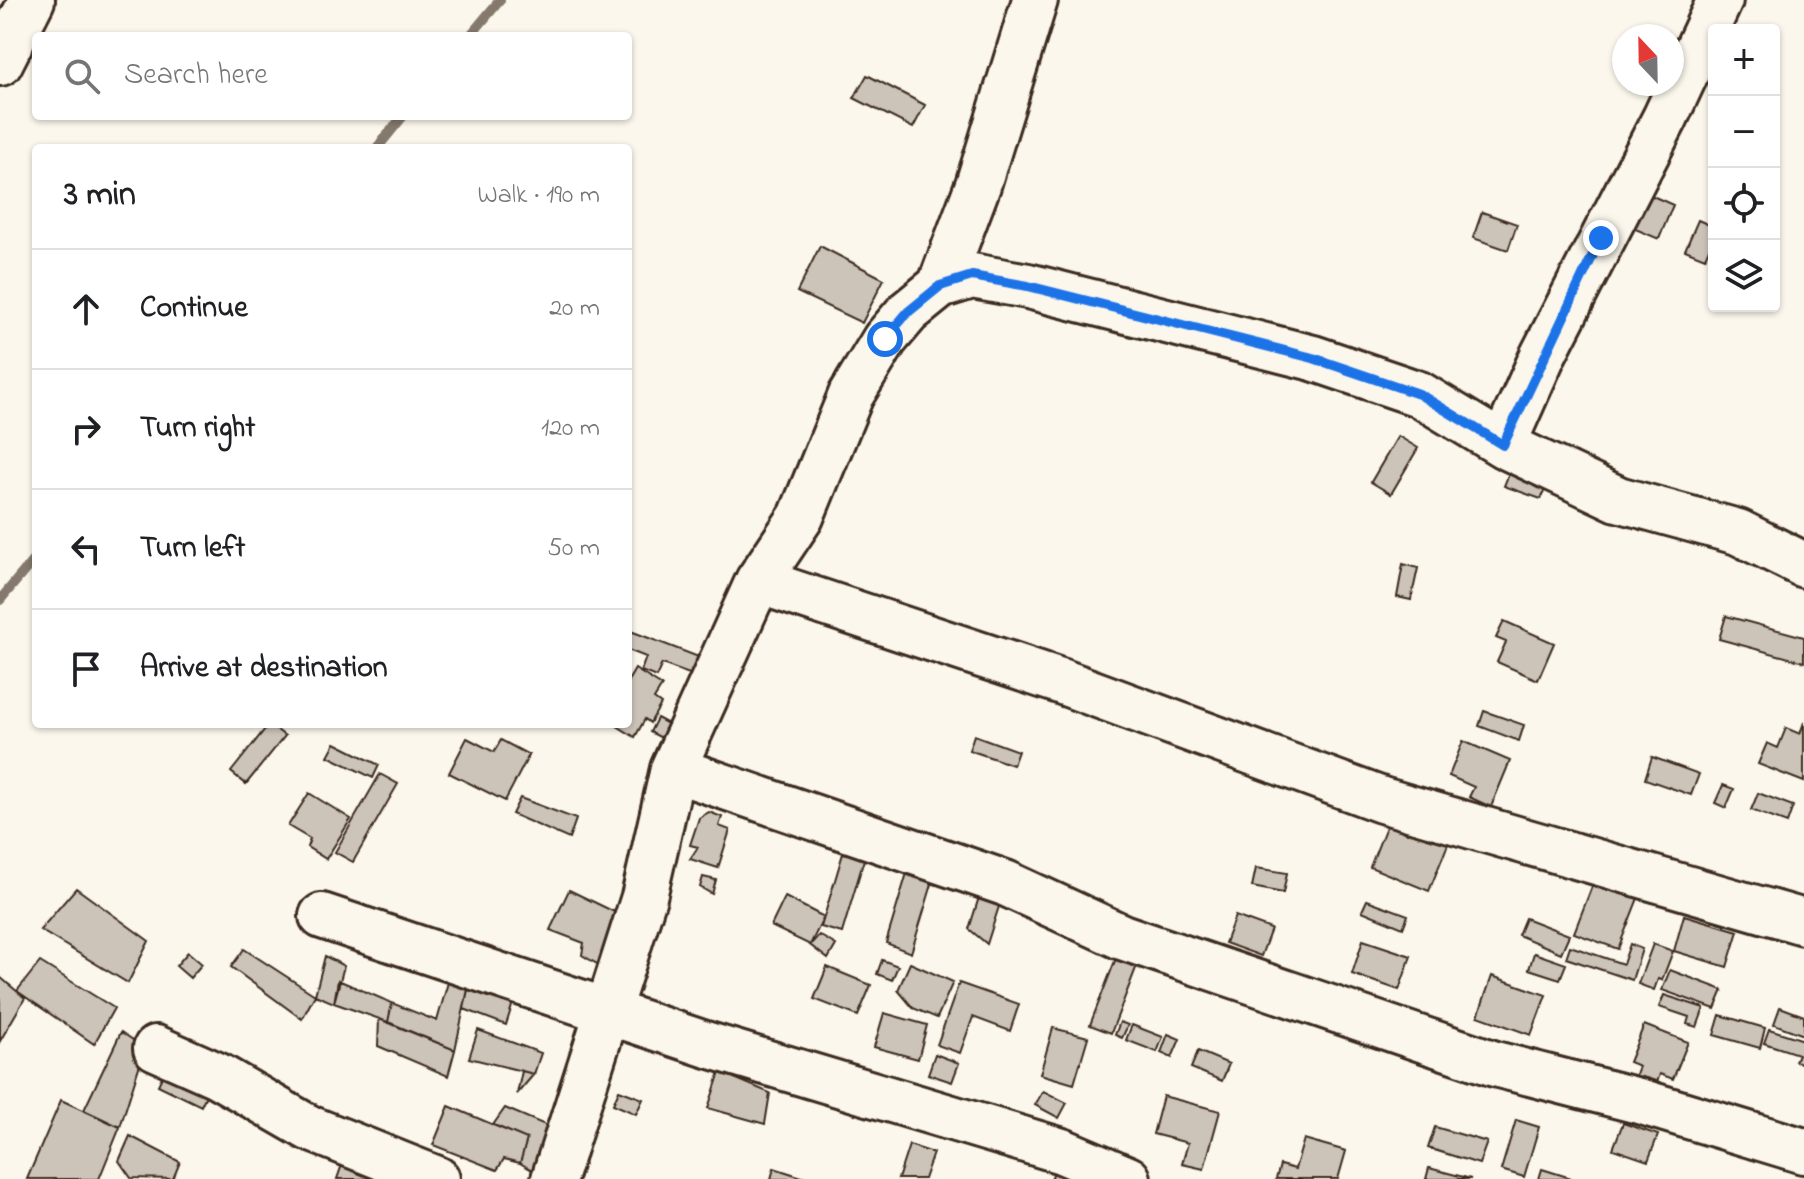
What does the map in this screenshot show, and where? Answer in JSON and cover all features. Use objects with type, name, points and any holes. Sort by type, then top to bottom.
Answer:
[{"type":"street","points":[[0,63],[32,0]]},
{"type":"street","points":[[940,286],[978,185],[1035,0]]},
{"type":"street","points":[[1503,445],[1543,355],[1665,118],[1720,0]]},
{"type":"street","points":[[554,1179],[644,897],[673,769],[758,581],[801,517],[851,395],[885,339],[908,312],[940,286],[972,276],[1028,286],[1313,358],[1419,394],[1503,445],[1618,499],[1738,532],[1804,565]]},
{"type":"street","points":[[758,581],[1060,681],[1382,800],[1804,922]]},
{"type":"street","points":[[673,769],[1005,883],[1122,937],[1495,1064],[1639,1101],[1804,1151]]},
{"type":"street","points":[[322,916],[606,1011],[1062,1151],[1128,1179]]},
{"type":"street","points":[[156,1048],[217,1075],[309,1128],[437,1179]]},
{"type":"building","points":[[867,75],[925,105],[913,128],[854,98]]},
{"type":"building","points":[[1648,194],[1673,205],[1659,239],[1633,228]]},
{"type":"building","points":[[1482,212],[1517,224],[1508,250],[1473,238]]},
{"type":"building","points":[[1698,220],[1708,224],[1705,258],[1685,250]]},
{"type":"building","points":[[820,246],[884,279],[862,323],[797,292]]},
{"type":"building","points":[[1398,436],[1418,448],[1391,494],[1371,482]]},
{"type":"building","points":[[1512,466],[1549,479],[1541,499],[1504,486]]},
{"type":"building","points":[[1403,564],[1418,568],[1411,600],[1397,597]]},
{"type":"building","points":[[1726,616],[1804,637],[1804,662],[1719,639]]},
{"type":"building","points":[[1504,621],[1554,643],[1538,680],[1497,662],[1506,642],[1496,638]]},
{"type":"building","points":[[632,632],[717,664],[692,675],[662,664],[656,677],[641,671],[646,657],[632,652]]},
{"type":"building","points":[[635,669],[662,686],[654,699],[661,704],[650,723],[645,719],[635,737],[620,728],[632,728],[632,674]]},
{"type":"building","points":[[1484,711],[1524,725],[1519,741],[1479,726]]},
{"type":"building","points":[[657,718],[670,725],[677,746],[650,732]]},
{"type":"building","points":[[1804,722],[1804,782],[1758,764],[1767,743],[1778,748],[1786,728],[1800,734]]},
{"type":"building","points":[[266,728],[274,728],[285,736],[246,784],[231,772]]},
{"type":"building","points":[[974,735],[1018,751],[1013,765],[969,750]]},
{"type":"building","points":[[467,738],[494,752],[501,740],[529,755],[505,801],[449,773]]},
{"type":"building","points":[[1463,741],[1510,761],[1491,807],[1469,797],[1474,787],[1449,776]]},
{"type":"building","points":[[335,743],[379,765],[373,778],[328,756]]},
{"type":"building","points":[[1652,757],[1699,774],[1691,795],[1645,779]]},
{"type":"building","points":[[380,774],[398,784],[353,862],[335,852]]},
{"type":"building","points":[[1723,785],[1734,789],[1726,808],[1715,803]]},
{"type":"building","points":[[309,793],[351,819],[326,859],[307,847],[310,839],[288,826]]},
{"type":"building","points":[[1758,793],[1793,806],[1787,823],[1751,810]]},
{"type":"building","points":[[520,798],[576,819],[569,839],[512,814]]},
{"type":"building","points":[[709,812],[722,817],[719,826],[730,830],[718,868],[690,859],[698,847],[690,845],[699,818]]},
{"type":"building","points":[[1411,823],[1450,839],[1429,891],[1370,867],[1387,824],[1407,833]]},
{"type":"building","points":[[844,850],[865,856],[842,933],[821,927]]},
{"type":"building","points":[[1256,868],[1287,873],[1283,893],[1252,887]]},
{"type":"building","points":[[907,873],[933,881],[911,953],[886,943]]},
{"type":"building","points":[[1596,876],[1640,893],[1618,949],[1574,933]]},
{"type":"building","points":[[703,877],[716,880],[712,894],[700,887]]},
{"type":"building","points":[[76,888],[149,941],[128,983],[40,930]]},
{"type":"building","points":[[569,890],[627,918],[604,968],[582,955],[584,943],[550,930]]},
{"type":"building","points":[[980,894],[1001,900],[987,944],[969,929]]},
{"type":"building","points":[[785,897],[824,917],[810,945],[771,926]]},
{"type":"building","points":[[1367,900],[1408,915],[1403,928],[1362,911]]},
{"type":"building","points":[[1684,915],[1738,931],[1727,967],[1674,951]]},
{"type":"building","points":[[1235,916],[1271,929],[1261,956],[1225,943]]},
{"type":"building","points":[[1525,918],[1569,935],[1561,953],[1518,935]]},
{"type":"building","points":[[819,935],[836,945],[828,959],[810,945]]},
{"type":"building","points":[[1363,940],[1411,956],[1399,990],[1352,974]]},
{"type":"building","points":[[1630,944],[1642,949],[1632,980],[1566,958],[1570,946],[1623,964]]},
{"type":"building","points":[[1653,944],[1673,951],[1662,980],[1658,979],[1654,990],[1638,984]]},
{"type":"building","points":[[1120,948],[1141,955],[1111,1033],[1090,1025]]},
{"type":"building","points":[[244,949],[315,995],[302,1019],[231,967]]},
{"type":"building","points":[[188,952],[202,964],[190,978],[176,966]]},
{"type":"building","points":[[1534,953],[1566,964],[1560,979],[1529,969]]},
{"type":"building","points":[[325,956],[344,966],[334,1003],[315,995]]},
{"type":"building","points":[[882,960],[898,966],[892,980],[877,974]]},
{"type":"building","points":[[40,962],[114,1008],[94,1044],[17,991]]},
{"type":"building","points":[[910,963],[953,982],[937,1018],[913,1008],[898,990]]},
{"type":"building","points":[[827,967],[871,985],[858,1016],[814,999]]},
{"type":"building","points":[[452,968],[471,975],[455,1050],[388,1022],[392,1003],[437,1021]]},
{"type":"building","points":[[1670,970],[1723,990],[1715,1009],[1662,990]]},
{"type":"building","points":[[471,975],[517,990],[506,1025],[464,1009]]},
{"type":"building","points":[[1492,976],[1546,995],[1531,1035],[1478,1016]]},
{"type":"building","points":[[0,977],[25,998],[0,1041]]},
{"type":"building","points":[[338,980],[392,1003],[388,1022],[334,1003]]},
{"type":"building","points":[[959,983],[1019,1004],[1010,1031],[973,1017],[960,1053],[937,1045]]},
{"type":"building","points":[[1664,995],[1704,1008],[1697,1027],[1687,1024],[1689,1017],[1659,1007]]},
{"type":"building","points":[[1780,1007],[1804,1016],[1804,1035],[1774,1024]]},
{"type":"building","points":[[884,1013],[927,1025],[918,1059],[874,1047]]},
{"type":"building","points":[[1720,1015],[1765,1028],[1760,1048],[1714,1035]]},
{"type":"building","points":[[379,1019],[455,1050],[448,1076],[378,1046]]},
{"type":"building","points":[[1120,1022],[1128,1025],[1122,1038],[1115,1035]]},
{"type":"building","points":[[1132,1025],[1163,1037],[1157,1052],[1126,1040]]},
{"type":"building","points":[[1644,1025],[1688,1042],[1673,1079],[1660,1074],[1656,1085],[1635,1077],[1639,1066],[1629,1062]]},
{"type":"building","points":[[1053,1028],[1088,1037],[1074,1084],[1040,1074]]},
{"type":"building","points":[[1769,1029],[1804,1040],[1804,1064],[1795,1061],[1798,1054],[1764,1043]]},
{"type":"building","points":[[478,1030],[541,1053],[534,1074],[469,1058]]},
{"type":"building","points":[[121,1032],[145,1048],[120,1127],[84,1110]]},
{"type":"building","points":[[1168,1034],[1180,1039],[1172,1058],[1161,1053]]},
{"type":"building","points":[[1198,1051],[1229,1064],[1222,1081],[1191,1068]]},
{"type":"building","points":[[935,1054],[959,1063],[952,1082],[928,1074]]},
{"type":"building","points":[[171,1058],[214,1078],[201,1106],[158,1085]]},
{"type":"building","points":[[522,1071],[534,1074],[517,1094]]},
{"type":"building","points":[[720,1072],[770,1093],[765,1124],[708,1108]]},
{"type":"building","points":[[619,1090],[643,1099],[636,1114],[613,1104]]},
{"type":"building","points":[[1043,1091],[1067,1103],[1059,1118],[1035,1105]]},
{"type":"building","points":[[1163,1096],[1220,1111],[1204,1169],[1182,1164],[1188,1143],[1153,1134]]},
{"type":"building","points":[[61,1100],[120,1127],[99,1179],[27,1179]]},
{"type":"building","points":[[449,1106],[527,1139],[520,1163],[504,1159],[497,1170],[433,1145]]},
{"type":"building","points":[[505,1108],[550,1127],[541,1175],[520,1163],[527,1139],[493,1125]]},
{"type":"building","points":[[1516,1120],[1539,1127],[1524,1177],[1501,1170]]},
{"type":"building","points":[[1623,1123],[1658,1135],[1648,1161],[1613,1149]]},
{"type":"building","points":[[1435,1127],[1487,1142],[1479,1164],[1428,1148]]},
{"type":"building","points":[[130,1136],[180,1162],[173,1179],[131,1178],[119,1161]]},
{"type":"building","points":[[1304,1139],[1346,1151],[1338,1179],[1276,1179],[1280,1165],[1295,1169]]},
{"type":"building","points":[[909,1145],[933,1153],[924,1179],[898,1179]]},
{"type":"building","points":[[345,1156],[399,1179],[337,1179]]},
{"type":"building","points":[[1056,1167],[1081,1179],[1051,1179]]},
{"type":"building","points":[[774,1168],[808,1179],[771,1179]]},
{"type":"building","points":[[1429,1168],[1471,1179],[1426,1179]]},
{"type":"building","points":[[1542,1169],[1571,1178],[1571,1179],[1539,1179]]},
{"type":"waterway","points":[[473,32],[500,0]]},
{"type":"waterway","points":[[380,144],[400,120]]},
{"type":"waterway","points":[[0,600],[32,562]]},
{"type":"route","points":[[885,339],[908,312],[940,286],[972,276],[1028,286],[1313,358],[1419,394],[1503,445],[1601,238]]}]
